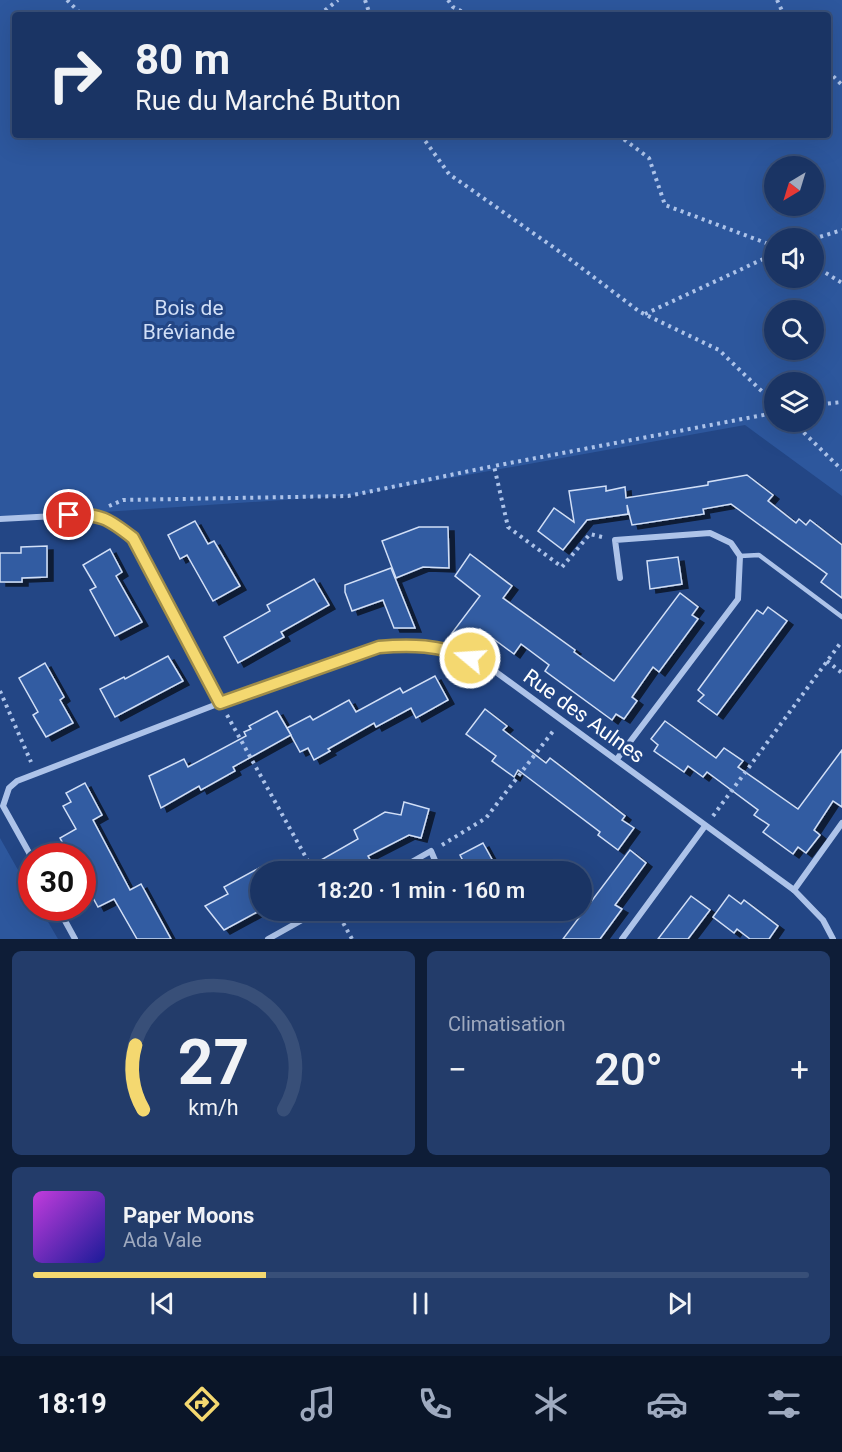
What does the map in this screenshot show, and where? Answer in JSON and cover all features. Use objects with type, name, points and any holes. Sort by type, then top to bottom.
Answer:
[{"type":"street","points":[[0,519],[92,514],[117,525],[133,538],[220,703]]},
{"type":"street","points":[[617,759],[738,599],[740,556],[731,543],[710,533],[615,540],[620,578]]},
{"type":"street","name":"Rue des Aulnes","points":[[24,843],[3,806],[5,795],[16,781],[220,703],[379,647],[426,645],[455,651],[485,664],[617,759],[705,826],[795,890],[823,920],[833,939]]},
{"type":"street","points":[[795,890],[842,823]]},
{"type":"street","points":[[622,939],[705,826]]},
{"type":"street","points":[[415,861],[431,851],[435,861]]},
{"type":"street","points":[[65,921],[75,939]]},
{"type":"street","points":[[268,939],[300,921]]},
{"type":"lane","points":[[740,556],[759,555],[842,617]]},
{"type":"path","points":[[67,0],[79,12]]},
{"type":"path","points":[[324,12],[338,0]]},
{"type":"path","points":[[448,0],[453,7],[463,12]]},
{"type":"path","points":[[831,73],[842,85]]},
{"type":"path","points":[[423,138],[449,174],[645,314],[720,351],[764,393]]},
{"type":"path","points":[[622,138],[649,158],[665,205],[764,242]]},
{"type":"path","points":[[824,236],[842,230]]},
{"type":"path","points":[[645,314],[764,259]]},
{"type":"path","points":[[824,272],[842,283]]},
{"type":"path","points":[[824,404],[842,402]]},
{"type":"path","points":[[92,514],[123,500],[348,496],[764,415]]},
{"type":"path","points":[[803,432],[842,470]]},
{"type":"path","points":[[494,466],[508,527],[562,567],[590,534],[615,540]]},
{"type":"path","points":[[705,826],[842,641]]},
{"type":"path","points":[[827,661],[842,673]]},
{"type":"path","points":[[0,692],[35,773]]},
{"type":"path","points":[[220,703],[308,861]]},
{"type":"path","points":[[431,851],[486,818],[562,720]]},
{"type":"path","points":[[342,921],[352,939]]},
{"type":"green space","name":"Bois de Bréviande","points":[[0,0],[842,0],[842,496],[745,425],[356,495],[0,519]]},
{"type":"green space","points":[[0,838],[18,870],[18,921],[48,921],[58,939],[0,939]]},
{"type":"building","points":[[747,475],[773,495],[768,501],[796,523],[799,519],[806,525],[810,520],[842,545],[842,598],[821,582],[827,574],[731,504],[703,509],[704,514],[632,525],[627,505],[628,514],[587,520],[563,550],[538,531],[554,508],[574,522],[569,491],[606,486],[606,491],[625,487],[626,498],[708,485],[708,482]]},
{"type":"building","points":[[195,521],[208,544],[214,541],[240,586],[213,601],[187,555],[180,559],[168,535]]},
{"type":"building","points":[[419,527],[448,527],[449,568],[423,567],[396,578],[382,541]]},
{"type":"building","points":[[47,546],[47,577],[22,578],[22,582],[0,582],[0,553],[21,553],[21,547]]},
{"type":"building","points":[[110,549],[122,572],[116,576],[142,622],[115,636],[90,590],[96,587],[83,565]]},
{"type":"building","points":[[470,554],[512,586],[503,598],[614,681],[680,593],[698,607],[692,615],[698,619],[659,672],[653,667],[632,697],[637,701],[624,719],[616,714],[612,720],[545,671],[549,665],[521,644],[514,654],[480,629],[473,639],[452,633],[480,596],[455,576]]},
{"type":"building","points":[[678,557],[682,584],[650,589],[647,561]]},
{"type":"building","points":[[391,568],[415,628],[394,628],[383,600],[352,611],[345,592],[345,585]]},
{"type":"building","points":[[314,579],[329,605],[281,632],[284,637],[238,663],[224,637],[270,611],[267,605]]},
{"type":"building","points":[[768,607],[787,621],[717,715],[698,701],[704,695],[698,690],[757,610],[763,614]]},
{"type":"building","points":[[168,656],[183,681],[115,717],[100,689],[124,677],[125,679]]},
{"type":"building","points":[[45,663],[64,697],[60,700],[73,723],[46,737],[33,715],[38,712],[19,678]]},
{"type":"building","points":[[435,676],[448,700],[416,718],[411,708],[376,727],[374,723],[328,749],[330,751],[314,760],[308,748],[300,752],[287,728],[310,716],[313,720],[349,700],[356,712],[400,688],[403,693]]},
{"type":"building","points":[[485,709],[507,726],[503,730],[546,763],[550,758],[625,816],[622,820],[634,828],[618,850],[598,835],[600,832],[518,770],[514,777],[492,761],[496,756],[466,734]]},
{"type":"building","points":[[277,711],[291,735],[233,767],[235,771],[201,790],[199,786],[161,808],[149,776],[184,759],[188,767],[246,736],[244,732],[251,729],[249,726]]},
{"type":"building","points":[[665,721],[716,758],[724,748],[743,761],[738,767],[798,809],[842,750],[842,807],[833,801],[814,830],[820,835],[806,853],[798,847],[793,854],[763,832],[769,825],[754,815],[758,810],[707,772],[703,777],[688,766],[684,772],[654,751],[658,745],[651,739]]},
{"type":"building","points":[[85,783],[102,815],[93,820],[130,890],[141,884],[171,939],[137,939],[114,899],[98,907],[96,903],[96,843],[63,843],[60,838],[76,829],[63,806],[71,802],[66,793]]},
{"type":"building","points":[[404,802],[429,809],[421,838],[409,835],[368,856],[371,861],[319,861],[358,839],[354,830],[385,812],[401,815]]},
{"type":"building","points":[[483,843],[493,861],[463,861],[460,855]]},
{"type":"building","points":[[630,850],[646,863],[615,905],[622,909],[600,939],[563,939],[577,921],[592,921],[592,900]]},
{"type":"building","points":[[250,873],[250,916],[224,930],[205,906],[228,894],[224,887]]},
{"type":"building","points":[[729,895],[741,904],[744,900],[778,926],[769,939],[750,939],[737,929],[734,933],[713,917]]},
{"type":"building","points":[[691,896],[710,910],[688,939],[658,939]]},
{"type":"route","points":[[69,515],[92,514],[117,525],[133,538],[220,703],[379,647],[426,645],[455,651],[470,658]]}]
